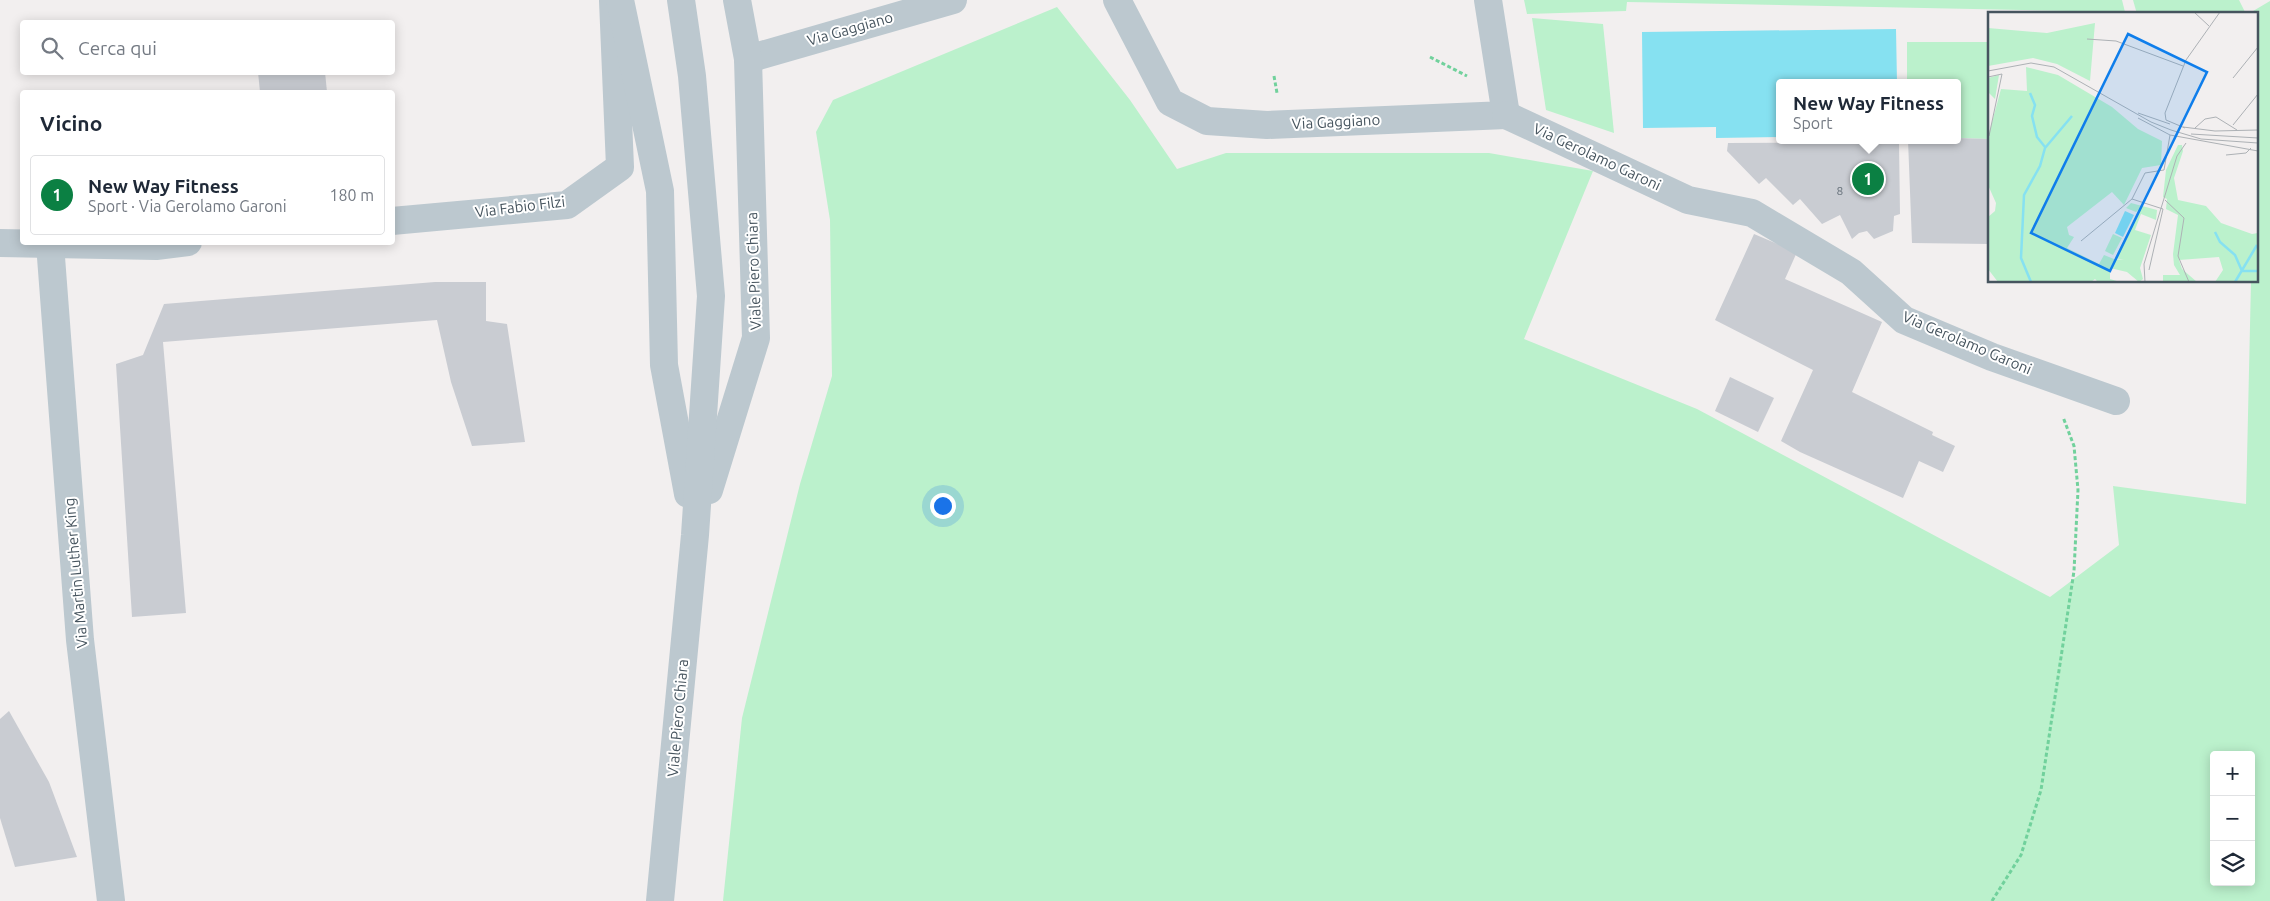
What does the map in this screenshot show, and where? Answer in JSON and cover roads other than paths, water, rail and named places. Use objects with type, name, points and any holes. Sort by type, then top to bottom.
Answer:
[{"type":"street","name":"Via Fabio Filzi","points":[[395,221],[566,205],[620,167],[612,0]]},
{"type":"street","name":"Viale Piero Chiara","points":[[620,0],[660,191],[664,365],[695,535]]},
{"type":"street","name":"Viale Piero Chiara","points":[[660,901],[695,535],[711,296],[692,76],[681,0]]},
{"type":"street","name":"Viale Piero Chiara","points":[[695,535],[756,338],[748,59],[737,0]]},
{"type":"street","name":"Via Gaggiano","points":[[748,59],[953,0]]},
{"type":"street","name":"Via Gaggiano","points":[[1117,0],[1170,102],[1207,121],[1267,125],[1506,114]]},
{"type":"street","points":[[1488,0],[1506,114]]},
{"type":"street","name":"Via Gerolamo Garoni","points":[[1506,114],[1688,200],[1752,214],[1851,272],[1904,320],[1992,357],[2116,401]]},
{"type":"street","points":[[0,243],[20,243]]},
{"type":"street","name":"Via Martin Luther King","points":[[50,245],[80,640],[111,901]]},
{"type":"street","points":[[103,245],[164,245]]},
{"type":"water","points":[[1896,29],[1897,79],[1776,79],[1776,137],[1716,138],[1716,127],[1643,128],[1642,32]]},
{"type":"place","name":"New Way Fitness","points":[[1868,179]]}]
